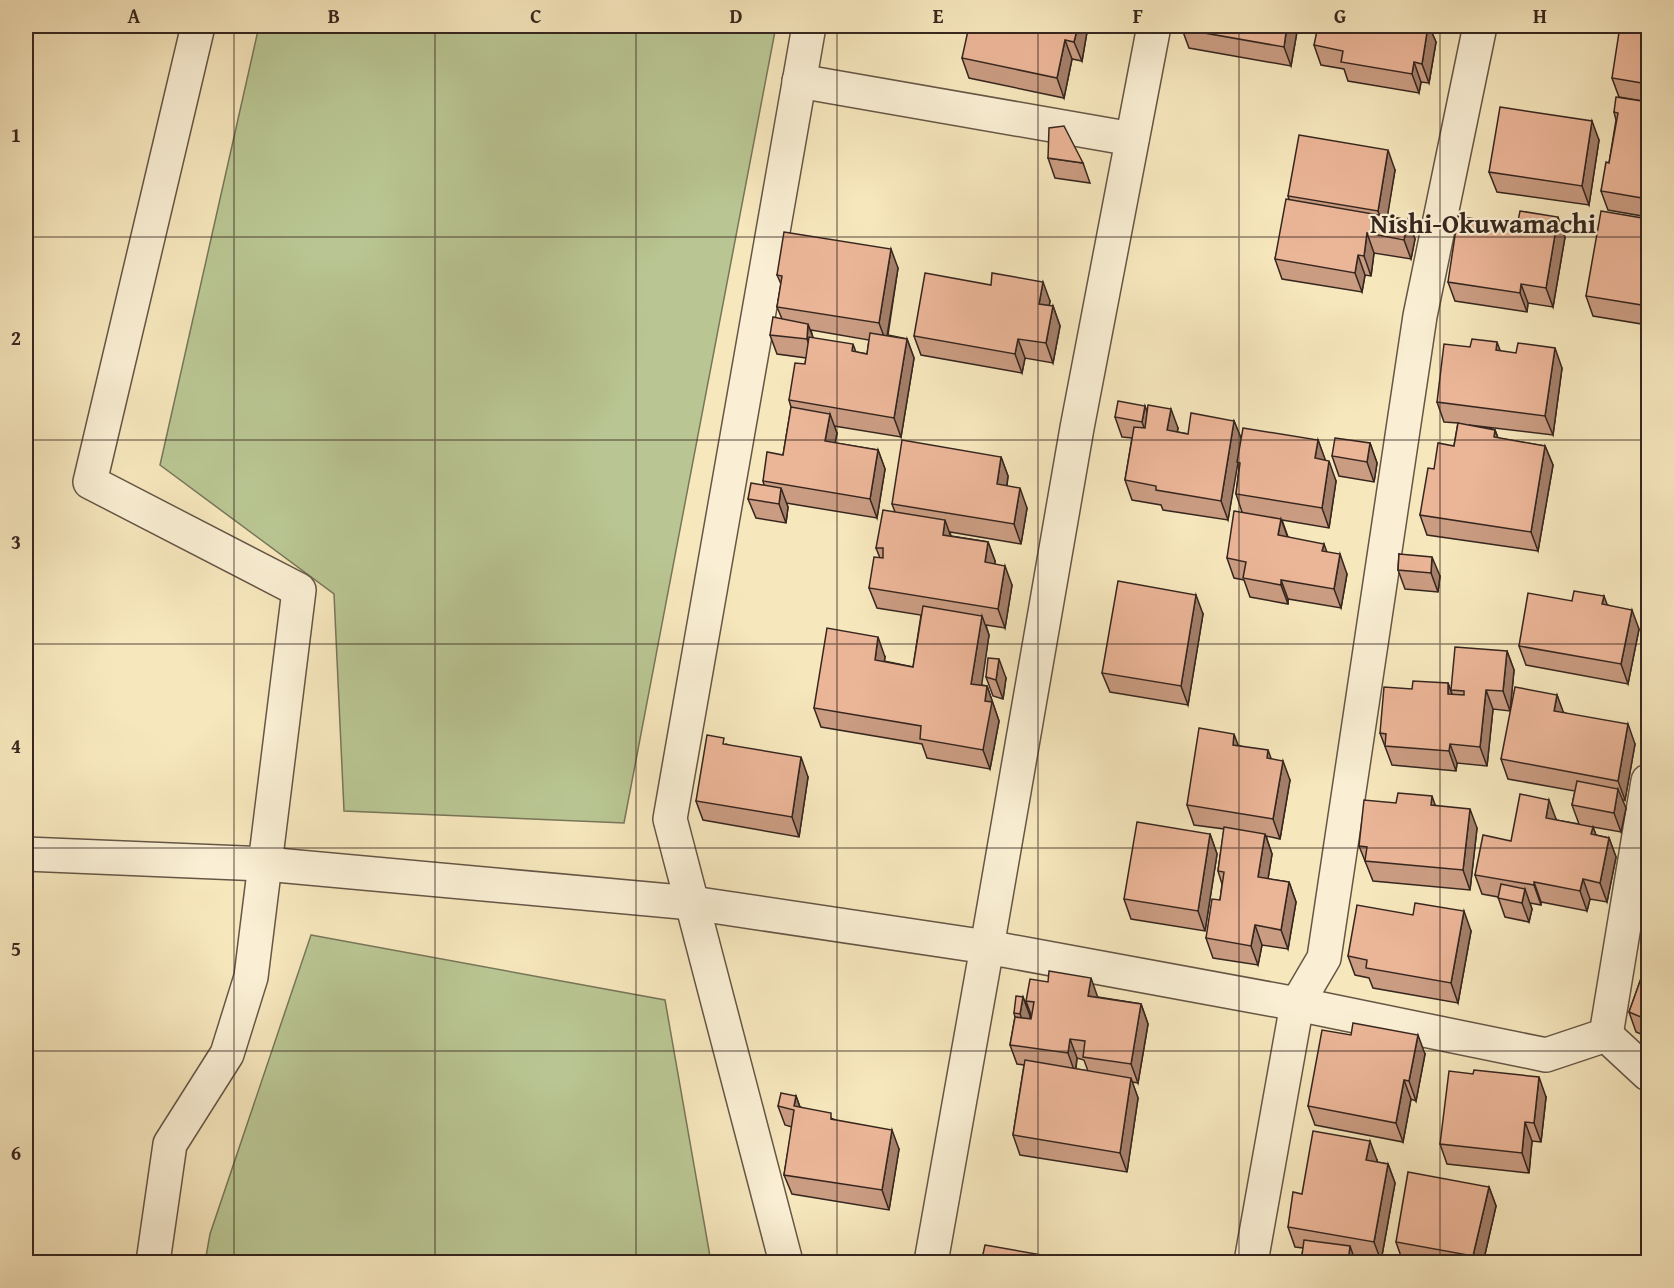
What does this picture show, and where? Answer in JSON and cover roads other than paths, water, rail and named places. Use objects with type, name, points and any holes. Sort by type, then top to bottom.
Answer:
[{"type":"street","points":[[153,1263],[170,1144],[227,1054],[251,977],[299,590],[90,482],[198,26]]},
{"type":"street","points":[[786,1263],[670,819],[809,26]]},
{"type":"street","points":[[931,1263],[1075,440],[1154,26]]},
{"type":"street","points":[[1251,1263],[1297,1004],[1324,958],[1420,316],[1480,26]]},
{"type":"street","points":[[799,81],[1132,139]]},
{"type":"street","points":[[1606,1035],[1648,781]]},
{"type":"street","points":[[26,854],[266,864],[692,903],[987,947],[1297,1004],[1546,1055],[1606,1035]]},
{"type":"street","points":[[1606,1035],[1648,1074]]},
{"type":"district","name":"Nishi-Okuwamachi","points":[[1483,223]]}]
